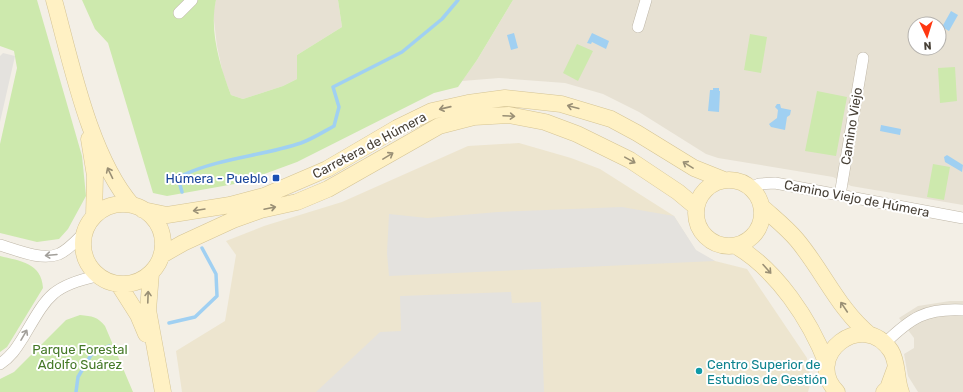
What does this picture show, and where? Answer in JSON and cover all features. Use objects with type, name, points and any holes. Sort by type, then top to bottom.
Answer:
[{"type":"street","points":[[54,0],[85,112],[109,172],[119,191],[154,219],[161,231],[163,244],[162,256],[151,273],[137,282],[119,285],[108,282],[97,276],[86,262],[82,248],[83,234]]},
{"type":"street","points":[[179,12],[192,0]]},
{"type":"street","points":[[638,27],[646,0]]},
{"type":"street","name":"Camino Viejo","points":[[840,195],[862,58]]},
{"type":"street","name":"Carretera de Húmera","points":[[138,207],[167,215],[230,205],[264,196],[327,169],[397,128],[432,111],[468,103],[505,98],[561,104],[611,119],[694,168],[724,180]]},
{"type":"street","points":[[85,112],[95,176],[94,216]]},
{"type":"street","name":"Carretera de Húmera","points":[[162,256],[183,243],[233,220],[261,210],[297,202],[328,189],[439,126],[474,117],[509,115],[545,122],[577,134],[636,164],[678,192],[696,207]]},
{"type":"street","points":[[762,206],[759,228],[750,239],[736,246],[725,246],[712,242],[703,234],[697,224],[696,207],[704,191],[714,183],[724,180],[739,181],[751,188],[758,197],[762,206],[797,240],[857,324],[870,335],[885,343],[892,352],[895,369],[902,392]]},
{"type":"street","name":"Camino Viejo de Húmera","points":[[751,188],[759,184],[775,183],[963,218]]},
{"type":"street","points":[[0,245],[28,254],[50,256],[66,249],[83,234],[94,216],[105,208],[117,205],[138,207]]},
{"type":"street","points":[[736,246],[752,255],[766,267],[790,298],[821,348],[827,364],[829,379],[837,392]]},
{"type":"street","points":[[151,273],[148,310],[163,392]]},
{"type":"street","points":[[0,364],[15,351],[44,302],[55,291],[76,280],[97,276]]},
{"type":"street","points":[[119,285],[138,316],[158,363]]},
{"type":"street","points":[[885,343],[914,318],[933,311],[963,310]]},
{"type":"street","points":[[827,364],[832,350],[842,339],[856,334],[870,335]]},
{"type":"street","points":[[884,392],[888,388],[895,369]]},
{"type":"shaded area","points":[[216,0],[338,0],[342,27],[297,55],[297,79],[283,86],[243,99],[231,95],[223,74],[217,46],[213,12]]},
{"type":"shaded area","points":[[513,0],[963,0],[963,205],[851,186],[833,177],[718,158],[706,154],[639,112],[603,94],[565,83],[499,78],[462,81],[477,60]]},
{"type":"shaded area","points":[[3,53],[15,56],[0,122],[0,56]]},
{"type":"shaded area","points":[[519,143],[571,158],[600,169],[674,216],[696,251],[715,261],[747,269],[807,358],[811,381],[808,392],[182,392],[176,351],[225,321],[236,255],[226,241],[264,226],[342,202],[468,146]]},
{"type":"shaded area","points":[[622,207],[674,216],[696,250],[715,261],[389,276],[387,253],[389,214],[427,218],[498,212]]},
{"type":"shaded area","points":[[511,292],[512,303],[541,302],[544,392],[316,392],[380,332],[401,331],[400,296]]},
{"type":"shaded area","points":[[950,301],[963,301],[963,392],[918,392],[908,376],[904,354],[914,348],[914,338],[899,318],[918,306]]},
{"type":"green space","points":[[0,0],[37,0],[82,156],[86,196],[68,229],[59,239],[37,242],[0,233],[0,144],[17,68],[14,51],[0,46]]},
{"type":"green space","points":[[82,0],[216,0],[214,12],[215,36],[223,72],[231,95],[243,99],[283,86],[297,79],[297,55],[342,27],[338,0],[513,0],[477,60],[458,87],[434,93],[297,162],[240,183],[167,196],[153,193],[108,43],[95,29]]},
{"type":"green space","points":[[750,34],[767,37],[761,73],[744,70]]},
{"type":"green space","points":[[577,44],[593,51],[578,81],[563,73]]},
{"type":"green space","points":[[955,67],[957,101],[940,103],[938,68]]},
{"type":"green space","points":[[817,91],[847,97],[836,156],[805,151]]},
{"type":"green space","points":[[933,164],[950,167],[944,200],[927,197]]},
{"type":"green space","points":[[0,256],[29,264],[39,273],[43,288],[7,347],[0,352]]},
{"type":"green space","name":"Parque Forestal Adolfo Suárez","points":[[80,315],[94,318],[105,326],[133,392],[0,392],[0,379],[14,372],[66,320]]},
{"type":"water","points":[[951,11],[958,15],[949,31],[947,30],[947,18]]},
{"type":"water","points":[[514,33],[518,48],[511,50],[507,35]]},
{"type":"water","points":[[592,33],[609,41],[606,49],[592,42],[591,44],[587,43]]},
{"type":"water","points":[[713,88],[719,88],[720,91],[719,112],[708,111],[710,90],[713,90]]},
{"type":"water","points":[[777,104],[780,104],[781,108],[791,110],[790,115],[787,117],[785,130],[771,127],[769,124],[777,118],[778,110],[775,107]]},
{"type":"water","points":[[881,125],[901,129],[900,135],[880,131]]},
{"type":"water","points":[[947,155],[963,165],[962,172],[945,162],[944,157]]},
{"type":"waterway","points":[[182,192],[180,185],[183,175],[197,169],[226,161],[301,143],[334,126],[339,107],[333,87],[402,52],[442,19],[458,0]]},
{"type":"waterway","points":[[169,323],[195,317],[217,296],[216,274],[202,248]]},
{"type":"waterway","points":[[76,392],[78,377],[91,355],[109,346]]},
{"type":"place","name":"Húmera - Pueblo","points":[[276,178]]},
{"type":"place","name":"Centro Superior de Estudios de Gestión","points":[[699,371]]}]
